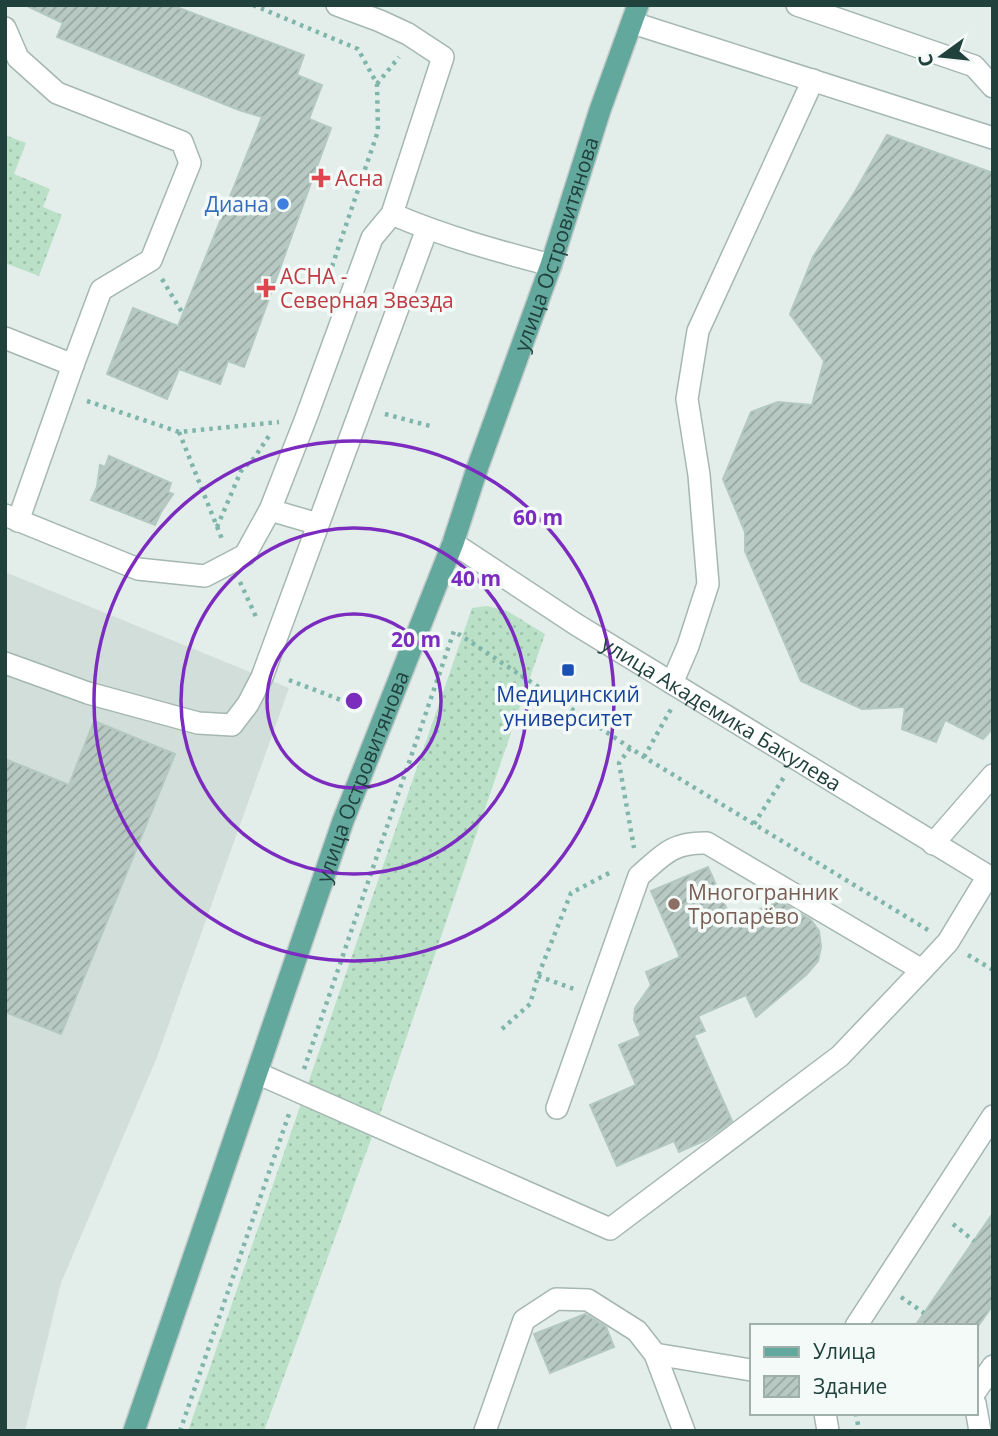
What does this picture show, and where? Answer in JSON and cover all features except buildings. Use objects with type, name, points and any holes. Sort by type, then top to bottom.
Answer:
[{"type":"main road","name":"улица Островитянова","points":[[134,1431],[343,821],[453,544],[478,466],[551,265],[600,110],[636,14]]},
{"type":"street","points":[[5,28],[18,58],[57,93],[182,142],[190,163],[151,260],[101,290],[12,518],[138,569],[205,576],[245,555],[270,510],[372,238],[392,214],[443,57],[408,34],[337,5]]},
{"type":"street","points":[[797,5],[974,66],[993,87]]},
{"type":"street","points":[[636,14],[663,34],[993,138]]},
{"type":"street","points":[[677,686],[708,584],[699,475],[687,399],[698,331],[813,80]]},
{"type":"street","points":[[392,214],[427,229],[551,265]]},
{"type":"street","points":[[5,663],[88,693],[198,723],[232,725],[248,704],[262,677],[427,229]]},
{"type":"street","points":[[5,338],[73,365]]},
{"type":"street","points":[[270,510],[318,524]]},
{"type":"street","name":"улица Академика Бакулева","points":[[453,544],[577,625],[991,878]]},
{"type":"street","points":[[933,844],[993,775]]},
{"type":"street","points":[[558,1108],[639,876],[668,850],[691,843],[707,843],[922,970]]},
{"type":"street","points":[[257,1073],[610,1229],[840,1056],[948,942],[991,878]]},
{"type":"street","points":[[857,1324],[993,1116]]},
{"type":"street","points":[[485,1431],[524,1320],[556,1299],[588,1300],[636,1331],[655,1354],[684,1431]]},
{"type":"street","points":[[655,1354],[750,1370]]},
{"type":"street","points":[[977,1389],[993,1366]]},
{"type":"street","points":[[977,1412],[981,1431]]},
{"type":"path","points":[[253,5],[358,49],[377,84],[378,131],[324,289]]},
{"type":"path","points":[[151,260],[183,314]]},
{"type":"path","points":[[63,392],[179,432],[279,422],[241,471],[217,527]]},
{"type":"path","points":[[381,413],[430,426]]},
{"type":"path","points":[[180,1431],[454,631],[644,757],[993,970]]},
{"type":"path","points":[[289,680],[341,700]]},
{"type":"path","points":[[644,757],[677,686]]},
{"type":"path","points":[[630,748],[619,763],[639,876]]},
{"type":"path","points":[[754,824],[796,759]]},
{"type":"path","points":[[502,1029],[530,1004],[538,976],[571,893],[614,871]]},
{"type":"path","points":[[538,976],[570,988]]},
{"type":"path","points":[[949,1221],[974,1241]]},
{"type":"path","points":[[900,1296],[924,1313]]},
{"type":"shaded area","points":[[5,572],[289,688],[157,1057],[61,1283],[25,1431],[5,1431]]},
{"type":"green space","points":[[5,135],[26,143],[14,174],[50,189],[43,207],[62,215],[39,276],[5,263]]},
{"type":"green space","points":[[487,606],[507,611],[545,634],[376,1126],[264,1431],[188,1431],[472,608]]},
{"type":"place","name":"Асна","points":[[321,178]]},
{"type":"place","name":"Диана","points":[[283,204]]},
{"type":"place","name":"АСНА - Северная Звезда","points":[[266,288]]},
{"type":"place","name":"Медицинский университет","points":[[568,670]]},
{"type":"place","name":"Многогранник Тропарёво","points":[[674,904]]}]
